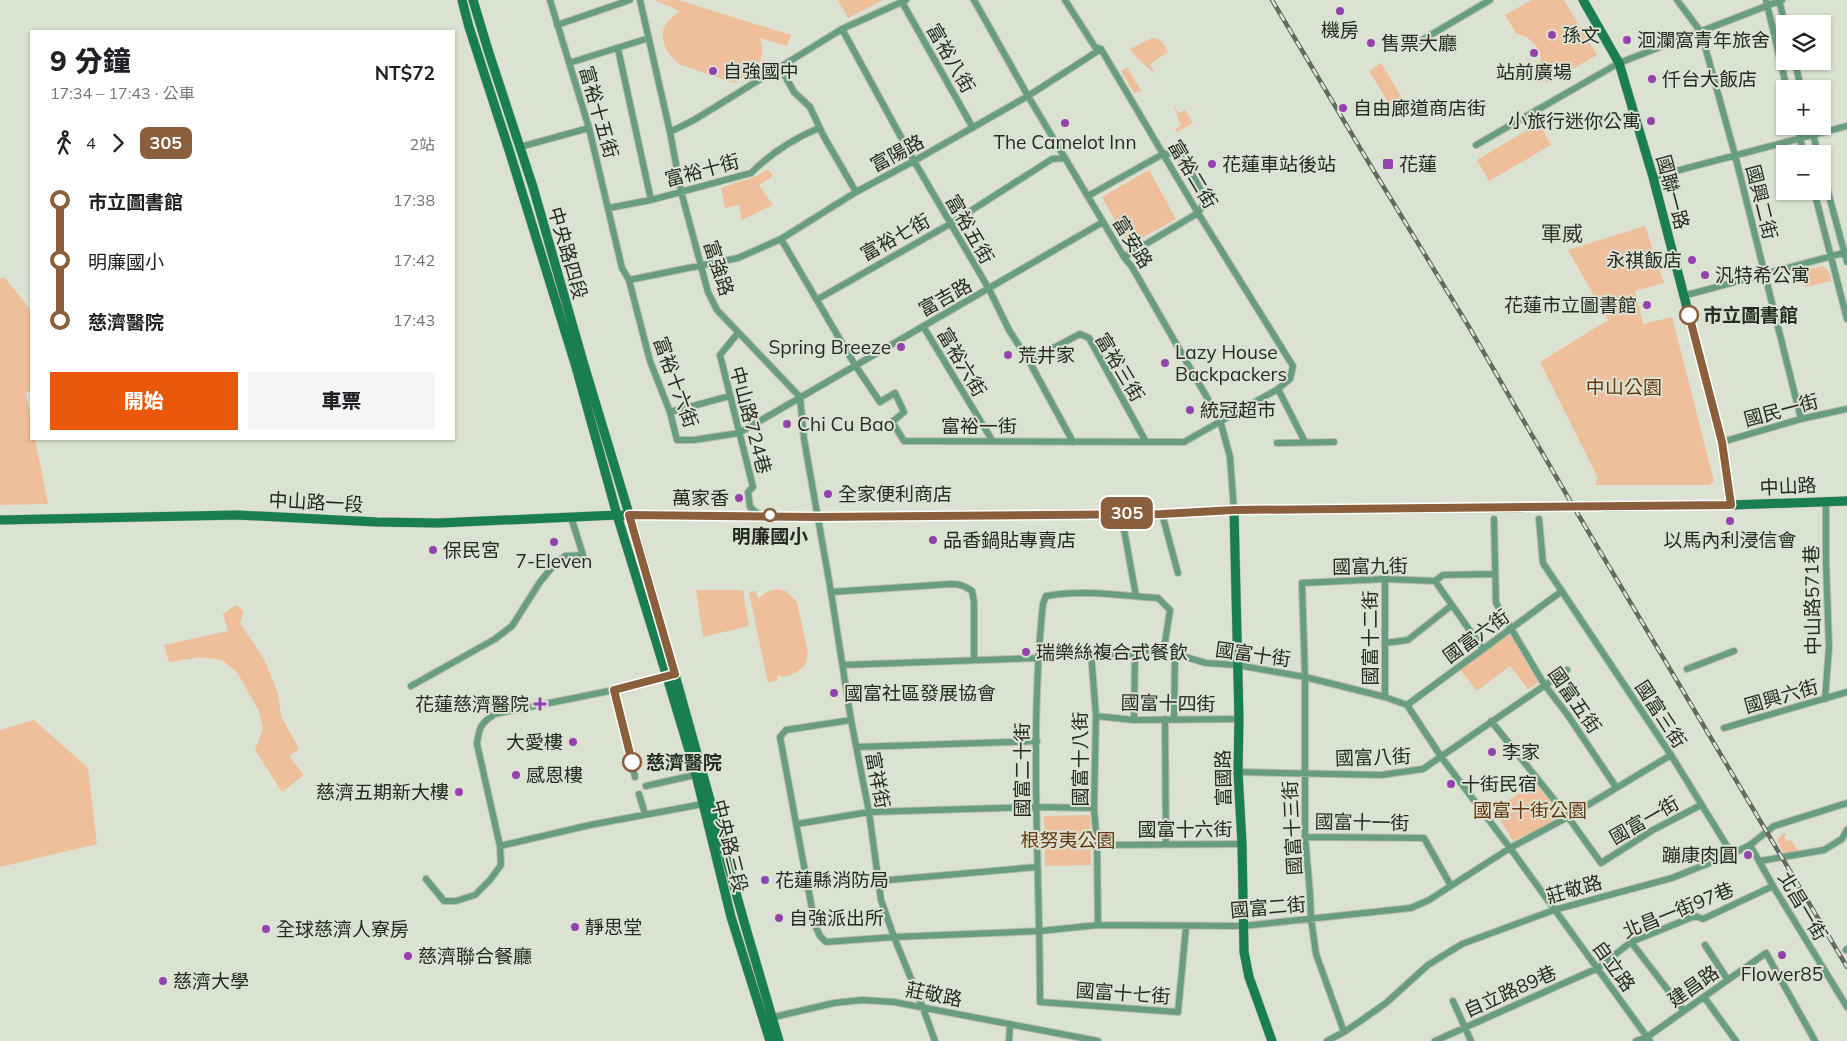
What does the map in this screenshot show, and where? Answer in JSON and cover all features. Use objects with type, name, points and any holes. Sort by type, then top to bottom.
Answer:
[{"type":"street","name":"中央路四段","points":[[462,0],[576,367],[617,515]]},
{"type":"street","name":"中央路四段","points":[[473,0],[520,146],[629,515]]},
{"type":"street","name":"富裕十五街","points":[[550,0],[589,128],[622,268],[629,280]]},
{"type":"street","points":[[557,25],[630,0]]},
{"type":"street","name":"富強路","points":[[640,0],[670,132],[681,191],[700,267],[712,302],[738,333],[800,397]]},
{"type":"street","name":"富安路","points":[[974,0],[1064,158],[1132,267],[1220,420],[1230,457],[1234,510]]},
{"type":"street","name":"富裕二街","points":[[1065,0],[1094,47],[1101,49],[1198,213],[1293,366]]},
{"type":"street","points":[[1417,43],[1489,0]]},
{"type":"street","name":"國聯一路","points":[[1583,0],[1619,63],[1653,177],[1722,442],[1731,505]]},
{"type":"street","name":"國興二街","points":[[1677,0],[1701,32],[1735,155],[1801,419]]},
{"type":"street","points":[[1476,145],[1619,63],[1701,32],[1767,3],[1780,0],[1783,15]]},
{"type":"street","points":[[670,132],[694,120],[842,29],[904,1]]},
{"type":"street","name":"富裕八街","points":[[904,1],[974,128]]},
{"type":"street","points":[[1767,3],[1786,80]]},
{"type":"street","name":"富裕五街","points":[[842,29],[914,161],[989,290],[1009,330],[1029,361],[1073,442]]},
{"type":"street","points":[[569,63],[649,38]]},
{"type":"street","points":[[618,49],[651,200]]},
{"type":"street","name":"富陽路","points":[[700,267],[738,258],[781,239],[856,192],[974,128],[1028,96],[1101,49]]},
{"type":"street","points":[[780,67],[794,92],[810,107],[856,192]]},
{"type":"street","points":[[1831,130],[1847,126]]},
{"type":"street","points":[[520,146],[589,128]]},
{"type":"street","name":"富裕十街","points":[[609,208],[651,200],[751,173],[760,164],[799,136],[820,128]]},
{"type":"street","points":[[1799,135],[1802,145]]},
{"type":"street","points":[[1653,177],[1813,135],[1816,145]]},
{"type":"street","points":[[1088,196],[1163,154],[1172,152],[1179,156],[1204,196],[1204,203],[1198,213],[1124,257]]},
{"type":"street","name":"富裕七街","points":[[818,298],[950,224],[1052,159],[1064,158]]},
{"type":"street","points":[[1816,200],[1847,319]]},
{"type":"street","points":[[1831,200],[1846,252],[1847,262]]},
{"type":"street","name":"富吉路","points":[[800,397],[855,364],[989,290],[1103,222]]},
{"type":"street","name":"富裕一街","points":[[781,239],[818,298],[855,364],[880,402],[895,393],[904,412],[892,422],[904,441],[1184,442],[1278,388],[1290,379],[1293,366]]},
{"type":"street","points":[[1684,296],[1846,252]]},
{"type":"street","points":[[629,280],[700,267]]},
{"type":"street","name":"富裕十六街","points":[[629,280],[650,361],[670,412],[677,440],[694,440],[740,433],[800,397]]},
{"type":"street","name":"富裕六街","points":[[923,326],[992,440]]},
{"type":"street","name":"中山路724巷","points":[[738,333],[720,355],[753,487],[748,492],[750,507],[760,515]]},
{"type":"street","name":"富裕三街","points":[[1029,361],[1080,334],[1089,338],[1146,442]]},
{"type":"street","points":[[1278,388],[1305,442]]},
{"type":"street","points":[[670,412],[730,396]]},
{"type":"street","points":[[800,397],[804,439],[818,517]]},
{"type":"street","name":"國民一街","points":[[1722,442],[1801,419],[1847,409]]},
{"type":"street","points":[[1277,443],[1334,442]]},
{"type":"street","name":"中山路571巷","points":[[1825,699],[1828,647],[1826,501]]},
{"type":"street","name":"中山路","points":[[1604,507],[1847,501]]},
{"type":"street","points":[[629,515],[818,517],[1162,514],[1234,510],[1522,508]]},
{"type":"street","name":"富國路","points":[[1234,510],[1239,719],[1238,772],[1242,844],[1244,952],[1249,977],[1272,1041]]},
{"type":"street","points":[[843,665],[1037,658],[1091,653],[1135,655],[1164,649],[1170,610],[1158,598],[1136,596],[1121,513]]},
{"type":"street","points":[[1162,514],[1178,572]]},
{"type":"street","name":"中山路一段","points":[[0,520],[237,515],[439,523],[629,515]]},
{"type":"street","name":"中央路三段","points":[[617,515],[671,675]]},
{"type":"street","name":"中央路三段","points":[[629,515],[671,675],[768,1018],[770,1041]]},
{"type":"street","points":[[410,686],[495,639],[512,626],[540,582],[554,566],[565,556],[583,555],[571,517]]},
{"type":"street","name":"富祥街","points":[[818,517],[851,720],[869,812],[881,900],[934,1041]]},
{"type":"street","name":"國富三街","points":[[1538,518],[1543,563],[1671,755],[1732,854]]},
{"type":"street","name":"國富五街","points":[[1494,519],[1496,603],[1544,684],[1567,714],[1616,787]]},
{"type":"street","name":"國富九街","points":[[1306,583],[1385,579],[1435,581],[1443,575],[1494,574]]},
{"type":"street","name":"國富十二街","points":[[1385,579],[1385,697]]},
{"type":"street","name":"國富九街","points":[[1435,581],[1483,648]]},
{"type":"street","name":"國富十三街","points":[[1306,583],[1302,583],[1305,678],[1304,774],[1305,837],[1310,893],[1310,918],[1316,954],[1344,1032]]},
{"type":"street","points":[[831,592],[951,584],[960,584],[967,587],[972,591],[974,602],[974,660]]},
{"type":"street","name":"國富六街","points":[[1407,705],[1562,591]]},
{"type":"street","name":"國富二十街","points":[[1040,1002],[1040,931],[1037,867],[1037,658],[1043,604],[1046,596],[1099,594],[1136,596]]},
{"type":"street","points":[[1385,643],[1408,640],[1452,605]]},
{"type":"street","name":"國富十街","points":[[1164,649],[1206,663],[1237,666],[1305,678],[1385,697],[1407,705]]},
{"type":"street","points":[[1687,669],[1734,651]]},
{"type":"street","name":"國富十八街","points":[[1091,653],[1096,716],[1094,808],[1097,845],[1098,925]]},
{"type":"street","points":[[1174,720],[1175,654]]},
{"type":"street","points":[[1134,720],[1135,655]]},
{"type":"street","name":"國富八街","points":[[1238,772],[1380,775],[1423,770],[1442,758],[1490,721],[1567,670]]},
{"type":"street","points":[[426,879],[444,901],[456,901],[474,895],[490,880],[501,864],[500,846],[477,744],[483,722],[495,714],[614,690],[671,675]]},
{"type":"street","points":[[614,690],[635,777]]},
{"type":"street","name":"國興六街","points":[[1724,728],[1847,692]]},
{"type":"street","points":[[1407,705],[1442,758],[1554,910]]},
{"type":"street","name":"國富十四街","points":[[1096,716],[1134,720],[1165,718],[1174,720],[1239,719]]},
{"type":"street","points":[[1165,718],[1166,844]]},
{"type":"street","points":[[851,720],[782,732],[780,737],[797,824],[869,812],[1037,807],[1094,808]]},
{"type":"street","points":[[1490,721],[1568,817]]},
{"type":"street","points":[[857,747],[1037,741]]},
{"type":"street","name":"國富二街","points":[[797,824],[815,925],[820,936],[826,942],[894,937],[1040,931],[1098,925],[1243,926],[1410,908],[1429,900],[1510,848],[1568,817],[1671,755]]},
{"type":"street","name":"中央路三段","points":[[699,774],[703,804],[732,917],[768,1018],[779,1041]]},
{"type":"street","points":[[646,786],[699,774]]},
{"type":"street","points":[[639,794],[644,814]]},
{"type":"street","name":"莊敬路","points":[[1327,1041],[1344,1032],[1386,1003],[1428,966],[1462,944],[1554,910],[1672,878],[1750,845],[1774,826],[1847,803]]},
{"type":"street","points":[[500,846],[644,814],[703,804]]},
{"type":"street","name":"國富一街","points":[[1568,817],[1601,863],[1653,830],[1702,804]]},
{"type":"street","points":[[1760,861],[1824,850],[1842,839],[1847,830]]},
{"type":"street","name":"國富十一街","points":[[1305,837],[1424,838],[1451,886]]},
{"type":"street","name":"國富十六街","points":[[1097,845],[1242,844]]},
{"type":"street","name":"北昌一街","points":[[1750,845],[1847,1007]]},
{"type":"street","points":[[878,881],[1037,867]]},
{"type":"street","name":"北昌一街97巷","points":[[1598,968],[1631,942],[1695,916],[1703,919],[1773,886]]},
{"type":"street","name":"自立路","points":[[1554,910],[1648,1039]]},
{"type":"street","name":"國富十七街","points":[[1040,1002],[1178,1012],[1186,926]]},
{"type":"street","points":[[1631,942],[1684,1011]]},
{"type":"street","points":[[1706,945],[1728,980]]},
{"type":"street","name":"建昌路","points":[[1636,1041],[1648,1039],[1766,953],[1815,1041]]},
{"type":"street","name":"自立路89巷","points":[[1435,1041],[1598,968]]},
{"type":"street","points":[[1704,997],[1736,1041]]},
{"type":"street","name":"莊敬路","points":[[768,1018],[834,1003],[862,1000],[894,1002],[1010,1024],[1076,1039],[1098,1041]]},
{"type":"street","points":[[1453,1001],[1471,1041]]},
{"type":"street","points":[[1009,1041],[1010,1024]]},
{"type":"green space","points":[[654,0],[678,0],[791,35],[787,46],[760,38],[762,55],[758,66],[748,75],[734,83],[681,65],[673,58],[666,49],[663,34],[667,23],[680,11]]},
{"type":"green space","points":[[838,0],[883,0],[848,18]]},
{"type":"green space","points":[[1532,0],[1564,0],[1597,55],[1547,83],[1538,69],[1541,58],[1537,47],[1528,38],[1516,33],[1505,15]]},
{"type":"green space","points":[[1152,38],[1164,44],[1168,52],[1150,64],[1155,74],[1130,49]]},
{"type":"green space","points":[[1381,63],[1405,103],[1393,110],[1369,71]]},
{"type":"green space","points":[[1127,67],[1142,92],[1134,93],[1121,71]]},
{"type":"green space","points":[[1173,104],[1179,113],[1185,110],[1193,123],[1177,132],[1175,129],[1181,125]]},
{"type":"green space","points":[[1539,123],[1551,145],[1489,181],[1477,160]]},
{"type":"green space","points":[[768,169],[773,176],[759,185],[773,205],[742,220],[739,205],[725,208],[721,188],[757,176]]},
{"type":"green space","points":[[1149,170],[1176,219],[1129,245],[1102,197]]},
{"type":"green space","name":"中山公園","points":[[1645,226],[1664,283],[1635,291],[1643,324],[1672,317],[1714,481],[1710,485],[1595,485],[1598,478],[1540,362],[1608,320],[1568,250]]},
{"type":"green space","points":[[1823,266],[1829,272],[1831,281],[1805,287],[1801,271]]},
{"type":"green space","points":[[4,277],[30,309],[30,391],[26,392],[30,414],[30,440],[35,440],[48,504],[0,505],[0,279]]},
{"type":"green space","points":[[776,589],[786,591],[797,602],[808,653],[805,665],[797,672],[785,677],[777,675],[778,680],[768,683],[749,592],[756,591],[758,599],[765,593]]},
{"type":"green space","points":[[696,590],[743,590],[749,626],[703,637]]},
{"type":"green space","points":[[236,605],[244,611],[240,623],[264,659],[278,693],[281,716],[299,749],[289,756],[304,775],[282,792],[255,750],[263,729],[259,711],[237,672],[222,660],[201,657],[169,662],[164,645],[228,631],[223,614]]},
{"type":"green space","points":[[1511,632],[1542,680],[1528,689],[1510,666],[1477,691],[1460,669]]},
{"type":"green space","points":[[34,720],[88,768],[97,844],[0,867],[0,730]]},
{"type":"green space","name":"國富十街公園","points":[[1535,783],[1563,817],[1513,841],[1494,810]]},
{"type":"green space","name":"根努夷公園","points":[[1090,815],[1091,865],[1045,866],[1044,816]]},
{"type":"green space","points":[[1784,833],[1786,834],[1784,837],[1787,841],[1793,840],[1792,842],[1798,853],[1786,857],[1778,843],[1778,838]]},
{"type":"tunnel","points":[[1522,508],[1604,507]]},
{"type":"railway","points":[[1272,0],[1469,327],[1847,967]]},
{"type":"bus line","name":"305","points":[[632,762],[614,690],[675,674],[629,515],[818,517],[1162,514],[1234,510],[1731,505],[1722,442],[1689,315]]},
{"type":"place","name":"機房","points":[[1340,11]]},
{"type":"place","name":"孫文","points":[[1552,35]]},
{"type":"place","name":"洄瀾窩青年旅舍","points":[[1627,40]]},
{"type":"place","name":"售票大廳","points":[[1371,43]]},
{"type":"place","name":"站前廣場","points":[[1534,53]]},
{"type":"place","name":"自強國中","points":[[713,71]]},
{"type":"place","name":"仟台大飯店","points":[[1652,79]]},
{"type":"place","name":"自由廊道商店街","points":[[1343,108]]},
{"type":"place","name":"小旅行迷你公寓","points":[[1651,121]]},
{"type":"place","name":"The Camelot Inn","points":[[1065,123]]},
{"type":"place","name":"花蓮車站後站","points":[[1212,164]]},
{"type":"place","name":"花蓮","points":[[1388,164]]},
{"type":"place","name":"永祺飯店","points":[[1692,260]]},
{"type":"place","name":"汎特希公寓","points":[[1705,275]]},
{"type":"place","name":"花蓮市立圖書館","points":[[1647,305]]},
{"type":"place","name":"市立圖書館","points":[[1689,315]]},
{"type":"place","name":"Spring Breeze","points":[[901,347]]},
{"type":"place","name":"荒井家","points":[[1008,355]]},
{"type":"place","name":"Lazy House Backpackers","points":[[1165,363]]},
{"type":"place","name":"統冠超市","points":[[1190,410]]},
{"type":"place","name":"Chi Cu Bao","points":[[787,424]]},
{"type":"place","name":"全家便利商店","points":[[828,494]]},
{"type":"place","name":"萬家香","points":[[739,498]]},
{"type":"place","name":"明廉國小","points":[[770,515]]},
{"type":"place","name":"以馬內利浸信會","points":[[1730,521]]},
{"type":"place","name":"品香鍋貼專賣店","points":[[933,540]]},
{"type":"place","name":"7-Eleven","points":[[554,542]]},
{"type":"place","name":"保民宮","points":[[433,550]]},
{"type":"place","name":"瑞樂絲複合式餐飲","points":[[1026,652]]},
{"type":"place","name":"國富社區發展協會","points":[[834,693]]},
{"type":"place","name":"花蓮慈濟醫院","points":[[540,704]]},
{"type":"place","name":"大愛樓","points":[[573,742]]},
{"type":"place","name":"李家","points":[[1492,752]]},
{"type":"place","name":"慈濟醫院","points":[[632,762]]},
{"type":"place","name":"感恩樓","points":[[516,775]]},
{"type":"place","name":"十街民宿","points":[[1451,784]]},
{"type":"place","name":"慈濟五期新大樓","points":[[459,792]]},
{"type":"place","name":"蹦康肉圓","points":[[1748,855]]},
{"type":"place","name":"花蓮縣消防局","points":[[765,880]]},
{"type":"place","name":"自強派出所","points":[[779,918]]},
{"type":"place","name":"靜思堂","points":[[575,927]]},
{"type":"place","name":"全球慈濟人寮房","points":[[266,929]]},
{"type":"place","name":"Flower85","points":[[1782,955]]},
{"type":"place","name":"慈濟聯合餐廳","points":[[408,956]]},
{"type":"place","name":"慈濟大學","points":[[163,981]]},
{"type":"district","name":"軍威","points":[[1562,233]]}]
